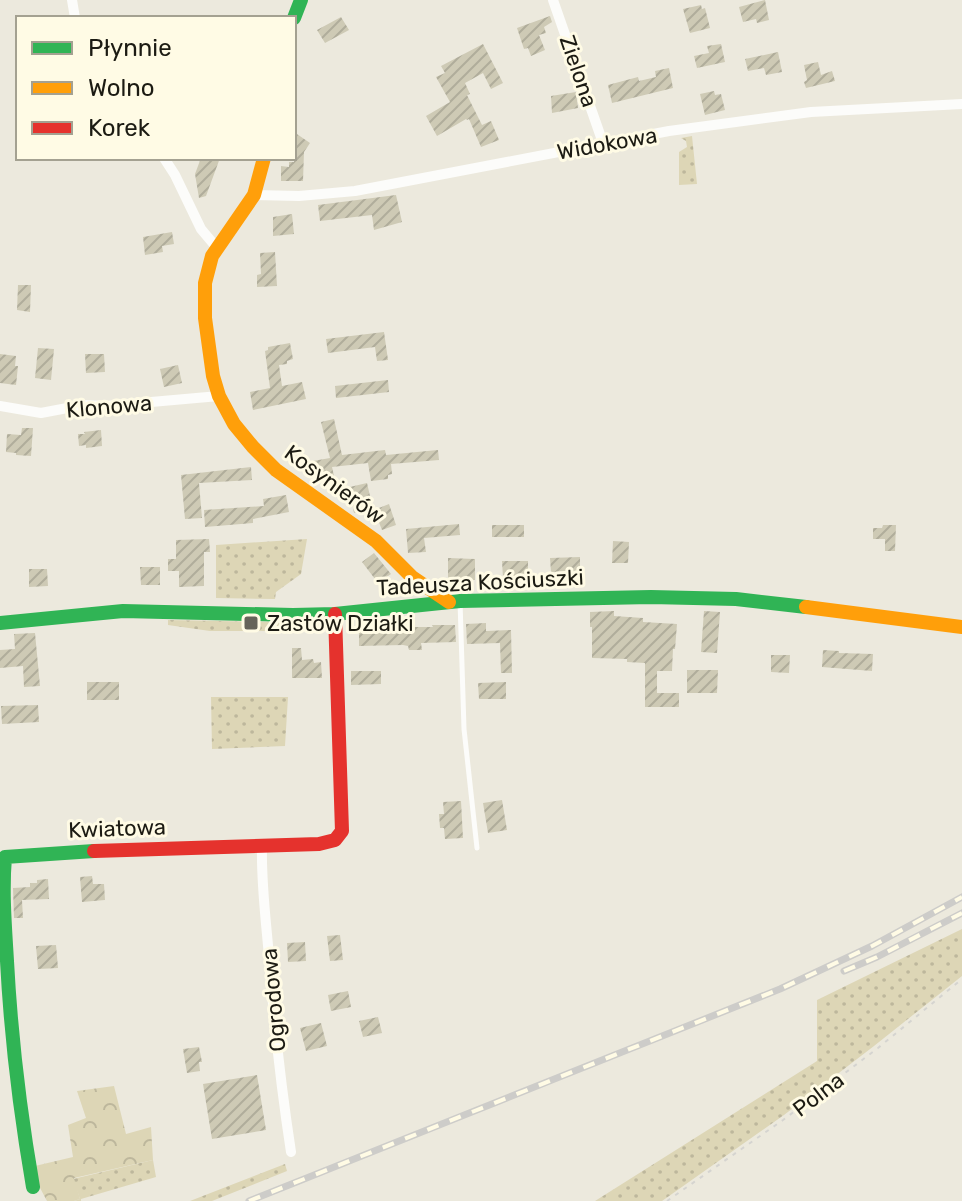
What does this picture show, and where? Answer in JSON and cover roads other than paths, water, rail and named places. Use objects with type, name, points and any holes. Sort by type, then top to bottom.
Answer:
[{"type":"street","name":"Zielona","points":[[553,0],[603,143]]},
{"type":"street","name":"Widokowa","points":[[254,195],[299,196],[355,191],[669,131],[811,112],[962,104]]},
{"type":"street","points":[[165,160],[201,229],[217,248]]},
{"type":"street","name":"Kosynierów","points":[[263,160],[254,195],[212,256],[205,283],[205,318],[219,396],[234,424],[276,470],[376,541],[412,577],[454,602]]},
{"type":"street","name":"Klonowa","points":[[0,406],[41,413],[83,405],[106,406],[219,396]]},
{"type":"street","points":[[408,607],[412,577]]},
{"type":"street","name":"Tadeusza Kościuszki","points":[[0,623],[123,611],[335,614],[454,602],[651,597],[736,599],[962,627]]},
{"type":"street","name":"Kwiatowa","points":[[33,1187],[18,1098],[9,1008],[2,878],[5,857],[327,843],[335,840],[342,831],[335,614]]},
{"type":"street","name":"Ogrodowa","points":[[262,846],[261,871],[271,989],[291,1152]]},
{"type":"lane","points":[[454,602],[477,848]]},
{"type":"railway","points":[[249,1201],[780,989],[872,946],[962,897]]},
{"type":"railway","points":[[844,971],[962,913]]},
{"type":"place","name":"Zastów Działki","points":[[251,623]]}]
